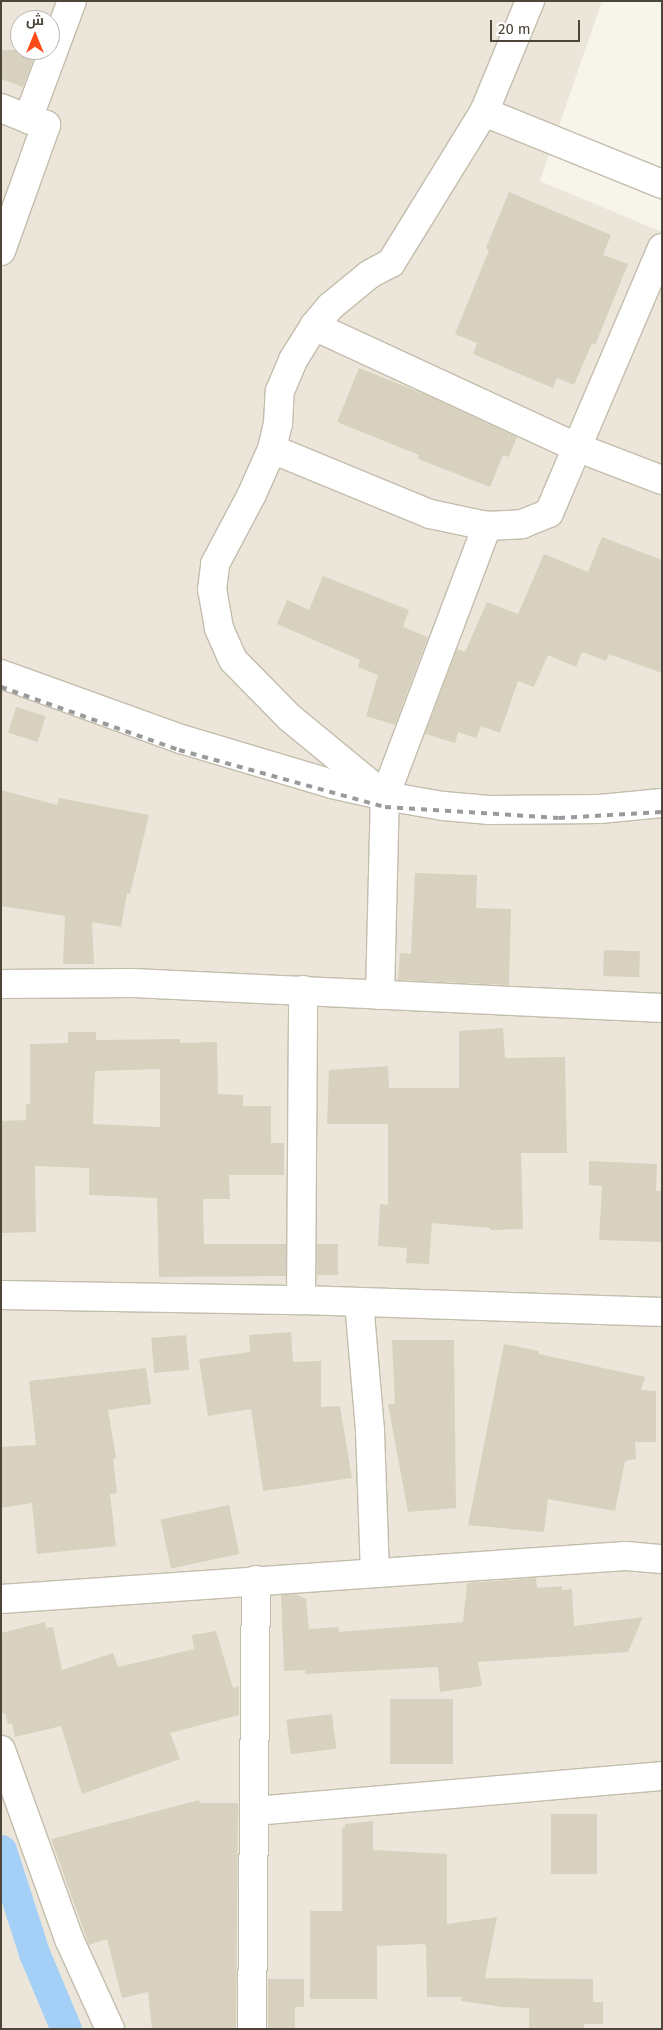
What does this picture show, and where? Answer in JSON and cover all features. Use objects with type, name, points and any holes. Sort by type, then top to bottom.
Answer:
[{"type":"street","points":[[28,119],[72,1]]},
{"type":"street","points":[[386,796],[290,718],[263,693],[233,660],[219,628],[212,590],[215,564],[252,494],[272,449],[278,424],[280,391],[293,360],[314,326],[348,290],[391,263],[484,112],[530,1]]},
{"type":"street","points":[[1,108],[46,126],[1,251]]},
{"type":"street","points":[[484,112],[662,184]]},
{"type":"street","points":[[272,449],[430,514],[487,526],[522,524],[549,513],[662,248]]},
{"type":"street","points":[[314,326],[576,447],[662,480]]},
{"type":"street","points":[[380,995],[386,796],[487,526]]},
{"type":"street","points":[[1,674],[181,739],[332,784],[386,796],[443,806],[490,810],[600,809],[662,803]]},
{"type":"street","points":[[1,984],[133,983],[662,1008]]},
{"type":"street","points":[[301,1300],[303,990]]},
{"type":"street","points":[[1,1296],[301,1300],[662,1312]]},
{"type":"street","points":[[360,1302],[370,1431],[375,1572]]},
{"type":"street","points":[[1,1599],[626,1556],[662,1559]]},
{"type":"street","points":[[252,2029],[256,1580]]},
{"type":"street","points":[[1,1750],[69,1938],[110,2029]]},
{"type":"street","points":[[254,1812],[662,1776]]},
{"type":"shaded area","points":[[1,1],[602,1],[540,181],[662,232],[662,2029],[1,2029]]},
{"type":"building","points":[[1,50],[10,50],[10,60],[33,60],[23,87],[1,79]]},
{"type":"building","points":[[509,192],[611,235],[603,255],[628,264],[595,345],[592,343],[574,385],[557,378],[553,388],[473,354],[477,343],[455,334],[489,250],[486,248]]},
{"type":"building","points":[[359,368],[429,396],[517,437],[509,457],[503,455],[490,487],[418,459],[419,455],[337,422]]},
{"type":"building","points":[[602,537],[662,560],[662,673],[609,654],[606,661],[582,652],[576,667],[548,655],[534,687],[518,681],[500,733],[481,726],[476,738],[458,732],[455,743],[425,734],[457,649],[465,652],[487,602],[518,614],[544,554],[588,572]]},
{"type":"building","points":[[323,576],[409,610],[403,627],[428,637],[395,725],[366,716],[378,675],[358,667],[360,660],[277,624],[287,600],[309,610]]},
{"type":"building","points":[[16,707],[46,716],[38,742],[8,733]]},
{"type":"building","points":[[1,790],[57,805],[59,798],[149,815],[130,894],[127,893],[121,927],[92,922],[94,964],[63,964],[65,916],[1,906]]},
{"type":"building","points":[[415,873],[477,875],[476,908],[511,909],[509,985],[398,980],[400,953],[411,954]]},
{"type":"building","points":[[604,950],[640,951],[639,977],[603,976]]},
{"type":"building","points":[[503,1028],[505,1058],[565,1057],[567,1153],[521,1153],[523,1229],[490,1230],[490,1228],[432,1223],[429,1264],[406,1263],[407,1248],[378,1246],[380,1204],[388,1205],[388,1124],[327,1124],[329,1070],[388,1066],[389,1088],[459,1088],[459,1031]]},
{"type":"building","points":[[68,1032],[96,1032],[96,1040],[180,1039],[180,1043],[217,1042],[218,1094],[243,1095],[243,1106],[271,1106],[271,1143],[284,1143],[284,1175],[229,1175],[230,1199],[203,1199],[204,1244],[286,1244],[286,1276],[159,1277],[157,1198],[89,1195],[89,1168],[35,1166],[36,1232],[1,1233],[1,1121],[26,1120],[26,1104],[30,1104],[30,1044],[68,1043]],"holes":[[[160,1069],[160,1127],[93,1124],[95,1071]]]},
{"type":"building","points":[[589,1161],[657,1164],[656,1191],[662,1191],[662,1242],[599,1240],[602,1186],[589,1185]]},
{"type":"building","points":[[317,1244],[338,1244],[338,1275],[317,1275]]},
{"type":"building","points":[[291,1332],[293,1362],[321,1361],[321,1407],[340,1406],[352,1478],[263,1491],[251,1409],[208,1416],[199,1359],[250,1352],[249,1335]]},
{"type":"building","points":[[186,1335],[189,1370],[154,1373],[151,1338]]},
{"type":"building","points":[[392,1340],[454,1340],[456,1508],[408,1512],[388,1404],[395,1404]]},
{"type":"building","points":[[504,1344],[539,1351],[539,1354],[645,1377],[641,1390],[656,1391],[656,1442],[635,1442],[636,1459],[625,1461],[615,1511],[548,1499],[544,1532],[468,1525]]},
{"type":"building","points":[[146,1368],[151,1404],[108,1410],[116,1458],[113,1459],[117,1493],[110,1494],[116,1546],[37,1554],[32,1503],[1,1508],[1,1447],[36,1445],[29,1381]]},
{"type":"building","points":[[229,1505],[239,1554],[171,1568],[161,1520]]},
{"type":"building","points":[[536,1578],[537,1588],[562,1586],[562,1590],[572,1589],[574,1626],[643,1617],[628,1652],[478,1662],[482,1686],[440,1692],[438,1667],[305,1674],[305,1670],[284,1671],[281,1595],[296,1594],[306,1599],[309,1629],[338,1627],[339,1632],[463,1622],[467,1583]]},
{"type":"building","points":[[45,1622],[46,1628],[53,1627],[62,1670],[113,1653],[118,1667],[194,1649],[192,1635],[216,1631],[233,1688],[239,1686],[239,1715],[170,1733],[180,1759],[82,1794],[61,1726],[15,1737],[12,1723],[8,1724],[5,1713],[1,1714],[1,1633]]},
{"type":"building","points":[[390,1699],[453,1699],[453,1764],[390,1764]]},
{"type":"building","points":[[332,1714],[336,1749],[291,1754],[286,1720]]},
{"type":"building","points":[[199,1800],[200,1803],[238,1803],[236,2029],[152,2029],[148,1992],[122,1998],[107,1939],[89,1945],[51,1839]]},
{"type":"building","points":[[551,1814],[597,1814],[597,1874],[551,1874]]},
{"type":"building","points":[[373,1821],[373,1850],[447,1854],[447,1924],[497,1917],[485,1978],[593,1979],[593,2002],[603,2002],[603,2024],[584,2024],[584,2029],[529,2029],[529,2008],[502,2007],[461,2001],[462,1997],[427,1997],[426,1945],[422,1944],[377,1946],[377,1999],[310,1999],[310,1911],[342,1911],[342,1828],[345,1827],[345,1824]]},
{"type":"building","points":[[268,1979],[304,1979],[304,2007],[295,2007],[295,2029],[268,2029]]},
{"type":"waterway","points":[[1,1850],[34,1953],[66,2029]]},
{"type":"railway","points":[[1,687],[179,750],[385,807],[559,818],[662,812]]}]
